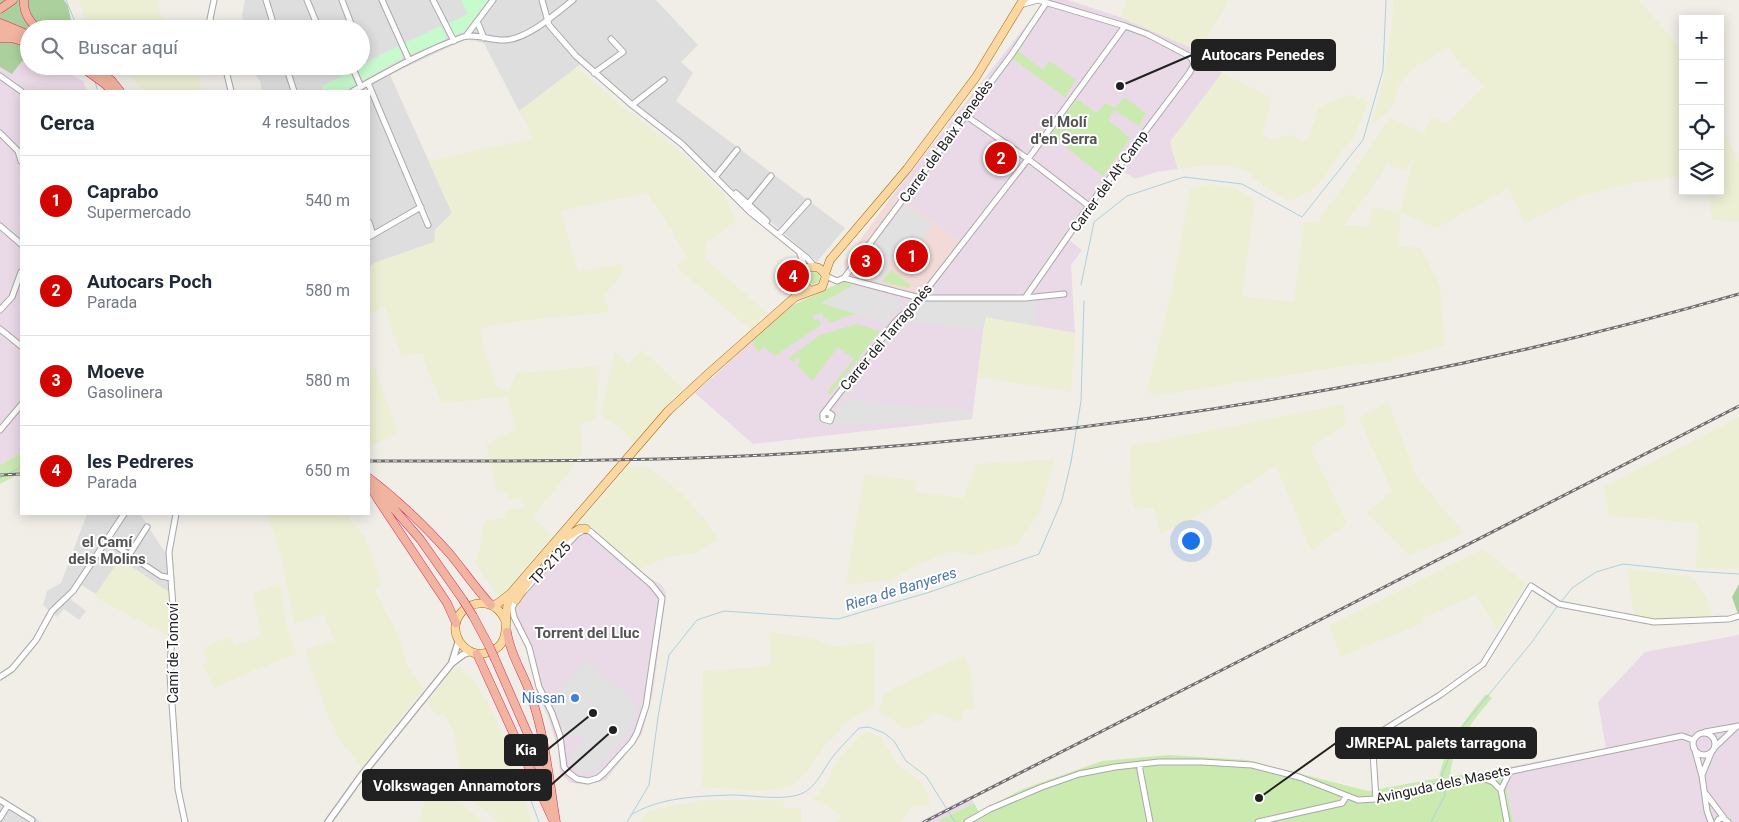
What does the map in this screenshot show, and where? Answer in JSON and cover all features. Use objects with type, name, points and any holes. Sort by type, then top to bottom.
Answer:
[{"type":"highway","points":[[0,9],[13,0]]},
{"type":"highway","points":[[24,0],[28,20]]},
{"type":"highway","points":[[0,23],[20,31]]},
{"type":"highway","points":[[0,30],[20,38]]},
{"type":"highway","points":[[0,38],[20,40]]},
{"type":"highway","points":[[97,75],[112,90]]},
{"type":"highway","points":[[100,75],[123,90]]},
{"type":"highway","points":[[102,75],[112,81],[119,90]]},
{"type":"highway","points":[[370,481],[420,539],[473,616],[489,646],[534,748],[555,822]]},
{"type":"highway","points":[[370,481],[387,492],[430,532],[491,605]]},
{"type":"highway","points":[[370,482],[377,498],[447,603],[456,623]]},
{"type":"highway","points":[[507,632],[509,645],[530,693],[543,740],[555,822]]},
{"type":"highway","points":[[474,653],[555,822]]},
{"type":"main road","points":[[822,287],[830,260],[907,169],[970,85],[1021,3]]},
{"type":"main road","points":[[810,291],[804,285],[802,277],[807,268],[830,260]]},
{"type":"main road","points":[[816,266],[826,275]]},
{"type":"main road","name":"TP-2125","points":[[795,297],[802,277]]},
{"type":"main road","name":"TP-2125","points":[[544,555],[668,411],[708,373],[795,297],[822,287]]},
{"type":"main road","points":[[514,596],[497,604],[481,603],[467,607],[460,614],[456,623],[456,632],[464,647],[474,653],[485,654],[499,647],[507,632],[505,620],[506,604],[514,596],[544,555],[571,533],[579,529],[586,529]]},
{"type":"main road","points":[[491,605],[500,611],[505,620]]},
{"type":"street","points":[[210,20],[214,0]]},
{"type":"street","points":[[266,0],[272,20]]},
{"type":"street","points":[[307,0],[315,20]]},
{"type":"street","points":[[342,0],[350,20]]},
{"type":"street","points":[[382,0],[409,60]]},
{"type":"street","points":[[433,0],[454,41]]},
{"type":"street","points":[[466,36],[493,0]]},
{"type":"street","points":[[542,0],[549,19],[549,25],[594,73],[632,106],[682,144],[750,212],[816,266]]},
{"type":"street","points":[[355,90],[409,60],[466,36],[504,40],[516,38],[549,19],[574,0]]},
{"type":"street","points":[[1021,3],[1038,0],[1125,26]]},
{"type":"street","name":"Carrer del Baix Penedès","points":[[844,278],[1012,54],[1046,3]]},
{"type":"street","points":[[477,21],[484,38]]},
{"type":"street","name":"Carrer del Alt Camp","points":[[1025,298],[1089,206],[1190,72],[1194,64],[1191,57],[1147,34],[1125,26]]},
{"type":"street","name":"Carrer del Tarragonés","points":[[827,410],[895,322],[920,298],[1028,159],[1125,26]]},
{"type":"street","points":[[594,73],[623,52],[611,39]]},
{"type":"street","points":[[227,75],[231,90]]},
{"type":"street","points":[[289,75],[294,90]]},
{"type":"street","points":[[355,75],[360,87]]},
{"type":"street","points":[[0,76],[20,90]]},
{"type":"street","points":[[632,106],[664,80]]},
{"type":"street","points":[[368,83],[428,225]]},
{"type":"street","points":[[965,115],[1028,159],[1089,206]]},
{"type":"street","points":[[0,133],[18,151],[20,158]]},
{"type":"street","points":[[716,176],[737,150]]},
{"type":"street","points":[[716,176],[749,203],[779,234]]},
{"type":"street","points":[[749,203],[771,176]]},
{"type":"street","points":[[779,234],[808,202]]},
{"type":"street","points":[[371,236],[421,208]]},
{"type":"street","points":[[0,226],[20,243]]},
{"type":"street","points":[[796,249],[804,265],[802,277]]},
{"type":"street","points":[[0,310],[12,297],[20,275]]},
{"type":"street","points":[[826,275],[835,280]]},
{"type":"street","points":[[822,287],[835,280],[844,278],[920,298],[1025,298],[1064,294]]},
{"type":"street","points":[[0,329],[20,345]]},
{"type":"street","points":[[0,430],[20,406]]},
{"type":"street","points":[[0,677],[12,669],[36,640],[52,611],[73,591],[123,515]]},
{"type":"street","name":"Camí de Tomoví","points":[[176,515],[169,552],[173,606],[170,675],[178,789],[185,822]]},
{"type":"street","points":[[129,555],[147,527]]},
{"type":"street","points":[[514,596],[512,608],[514,617],[529,646],[540,687],[560,736],[564,767],[577,779],[588,781],[598,778],[620,756],[638,733],[646,706],[662,598],[652,585],[586,529]]},
{"type":"street","name":"TP-2125","points":[[514,596],[578,534],[586,529]]},
{"type":"street","points":[[107,540],[161,576],[171,578]]},
{"type":"street","points":[[1376,799],[1373,753],[1379,733],[1440,696],[1484,664],[1531,586],[1559,604],[1654,622],[1720,619],[1739,616]]},
{"type":"street","points":[[452,663],[459,640]]},
{"type":"street","points":[[328,822],[361,776],[452,663],[464,654],[474,653]]},
{"type":"street","points":[[1711,822],[1707,811],[1694,740],[1698,734],[1738,727]]},
{"type":"street","points":[[1694,747],[1701,754],[1709,754],[1738,727]]},
{"type":"street","points":[[1702,776],[1713,749],[1713,737],[1705,732]]},
{"type":"street","name":"Avinguda dels Masets","points":[[967,822],[1042,787],[1079,774],[1140,764],[1202,762],[1252,765],[1299,777],[1346,797],[1358,800],[1376,799],[1682,736],[1694,740]]},
{"type":"street","points":[[1140,764],[1150,822]]},
{"type":"street","points":[[1506,822],[1501,790],[1510,771]]},
{"type":"street","points":[[1493,782],[1497,773],[1506,780]]},
{"type":"street","points":[[1480,777],[1493,782],[1501,790]]},
{"type":"street","points":[[1705,794],[1728,821]]},
{"type":"street","points":[[1258,822],[1342,803],[1346,797]]},
{"type":"street","points":[[0,800],[32,820]]},
{"type":"street","points":[[0,818],[8,805]]},
{"type":"street","points":[[1717,822],[1719,819],[1728,821]]},
{"type":"shaded area","points":[[245,0],[656,0],[698,45],[681,62],[693,73],[676,101],[845,228],[817,262],[583,62],[520,113],[484,43],[466,39],[390,75],[452,213],[435,230],[435,242],[377,262],[370,266],[370,90],[262,90],[260,81],[255,75],[370,75],[370,20],[243,20]]},
{"type":"shaded area","points":[[1046,0],[1068,0],[1120,17],[1199,51],[1222,73],[1170,142],[1178,169],[1156,172],[1135,179],[1120,169],[1069,240],[1082,250],[1071,265],[1075,333],[985,317],[972,419],[753,444],[695,393],[792,305],[846,281],[917,300],[961,241],[893,195]]},
{"type":"shaded area","points":[[0,51],[20,53],[20,75],[72,75],[83,81],[87,90],[20,90],[20,454],[0,465]]},
{"type":"shaded area","points":[[893,195],[961,241],[917,301],[846,281],[844,262]]},
{"type":"shaded area","points":[[905,205],[932,225],[919,245],[908,238],[887,266],[890,269],[880,282],[863,277],[874,261],[865,255]]},
{"type":"shaded area","points":[[854,285],[898,299],[900,303],[898,310],[885,323],[821,303]]},
{"type":"shaded area","points":[[1037,299],[1036,326],[986,317],[983,329],[904,322],[924,300]]},
{"type":"shaded area","points":[[849,400],[973,411],[972,419],[853,425],[836,422],[837,418],[827,428],[816,419],[825,404],[834,410],[838,417],[839,413],[834,409]]},
{"type":"shaded area","points":[[87,515],[141,515],[168,557],[170,593],[120,559],[96,594],[81,585],[70,599],[86,611],[79,620],[64,609],[57,617],[43,605],[47,591],[61,583]]},
{"type":"shaded area","points":[[581,525],[606,539],[648,577],[662,585],[666,594],[653,692],[642,734],[606,780],[588,785],[571,783],[560,774],[558,749],[548,717],[537,692],[528,652],[511,618],[509,609],[511,599],[573,530]]},
{"type":"shaded area","points":[[1739,635],[1739,822],[1513,822],[1503,768],[1606,748],[1598,702],[1645,652]]},
{"type":"shaded area","points":[[586,660],[638,705],[633,724],[627,735],[594,771],[587,773],[578,770],[569,759],[584,739],[579,734],[566,737],[553,698]]},
{"type":"shaded area","points":[[970,796],[974,803],[936,822],[919,822]]},
{"type":"shaded area","points":[[0,799],[33,816],[41,822],[0,822]]},
{"type":"green space","points":[[0,0],[64,0],[68,6],[71,20],[20,20],[20,64],[12,74],[0,67]]},
{"type":"green space","points":[[78,0],[158,0],[159,10],[163,20],[86,20]]},
{"type":"green space","points":[[461,0],[489,0],[465,31],[454,36],[447,24],[468,14]]},
{"type":"green space","points":[[1127,0],[1229,0],[1199,51],[1120,17]]},
{"type":"green space","points":[[1393,0],[1639,0],[1679,48],[1679,177],[1634,183],[1579,197],[1525,223],[1508,188],[1437,228],[1401,213],[1398,246],[1421,248],[1440,286],[1445,345],[1387,362],[1353,365],[1154,396],[1147,391],[1172,290],[1190,189],[1209,184],[1235,188],[1255,200],[1242,296],[1294,302],[1304,223],[1318,222],[1390,118],[1424,133],[1431,117],[1448,123],[1484,86],[1462,66],[1449,48],[1414,67],[1399,85],[1390,111],[1371,125],[1385,74],[1393,14]],"holes":[[[1414,157],[1400,212],[1372,207],[1368,226],[1344,225],[1387,164],[1405,171]]]},
{"type":"green space","points":[[441,26],[446,37],[445,40],[412,54],[408,53],[404,43]]},
{"type":"green space","points":[[398,46],[403,56],[401,59],[363,80],[360,80],[358,75],[370,75],[370,61]]},
{"type":"green space","points":[[1018,51],[1043,70],[1050,61],[1076,80],[1065,97],[1012,58]]},
{"type":"green space","points":[[577,67],[617,102],[686,156],[723,193],[736,221],[706,243],[705,258],[767,313],[750,329],[676,267],[686,257],[672,231],[647,193],[561,211],[578,272],[621,263],[623,271],[604,297],[609,312],[519,321],[481,328],[483,346],[497,387],[508,392],[516,373],[600,366],[595,421],[581,423],[582,452],[563,480],[532,517],[543,526],[551,538],[511,584],[498,596],[475,562],[480,549],[483,526],[487,520],[506,518],[506,510],[523,508],[521,498],[508,500],[507,491],[497,493],[486,444],[516,429],[507,397],[442,403],[424,362],[425,353],[402,356],[393,335],[385,306],[370,314],[370,266],[377,262],[434,242],[435,232],[452,213],[429,161],[532,138],[519,111]]},
{"type":"green space","points":[[1222,73],[1272,98],[1262,135],[1274,140],[1289,134],[1306,142],[1318,107],[1352,94],[1368,103],[1352,141],[1344,147],[1330,170],[1314,189],[1295,199],[1286,200],[1251,178],[1251,173],[1231,166],[1207,165],[1178,169],[1170,142]]},
{"type":"green space","points":[[130,75],[199,75],[201,85],[200,90],[141,90]]},
{"type":"green space","points":[[344,75],[351,75],[356,85],[346,90],[323,90],[322,86]]},
{"type":"green space","points":[[1124,97],[1146,113],[1139,126],[1114,110],[1108,120],[1130,138],[1103,176],[1050,135],[1077,99],[1097,113],[1105,103],[1116,108]]},
{"type":"green space","points":[[1724,130],[1739,162],[1739,222],[1712,220],[1709,195],[1724,195]]},
{"type":"green space","points":[[891,270],[911,285],[909,288],[882,282]]},
{"type":"green space","points":[[816,272],[819,273],[819,283],[812,284],[809,283],[808,276],[809,273]]},
{"type":"green space","points":[[844,282],[854,285],[821,303],[856,314],[828,323],[827,317],[824,318],[822,313],[813,315],[814,320],[819,319],[821,325],[775,356],[764,347],[759,352],[752,342],[791,307]]},
{"type":"green space","points":[[985,317],[1075,333],[1071,392],[978,377]]},
{"type":"green space","points":[[857,324],[880,331],[830,395],[827,392],[854,359],[838,347],[812,381],[797,365],[801,360],[797,357],[794,362],[789,358],[820,335]]},
{"type":"green space","points":[[642,350],[683,388],[634,443],[620,428],[601,414],[614,352],[629,363]]},
{"type":"green space","points":[[375,368],[398,432],[370,446],[370,370]]},
{"type":"green space","points":[[1388,401],[1416,476],[1464,533],[1409,556],[1366,512],[1392,492],[1359,418]]},
{"type":"green space","points":[[1344,404],[1346,425],[1310,447],[1347,523],[1311,551],[1276,466],[1203,513],[1160,534],[1154,508],[1134,509],[1129,487],[1131,446]]},
{"type":"green space","points":[[1739,417],[1739,569],[1696,568],[1698,523],[1609,516],[1604,487]]},
{"type":"green space","points":[[20,454],[20,474],[0,484],[0,465]]},
{"type":"green space","points":[[1055,459],[1039,514],[1018,544],[969,556],[953,551],[918,564],[891,580],[846,585],[864,474],[917,481],[916,492],[963,498],[976,464]]},
{"type":"green space","points":[[628,467],[648,467],[681,492],[704,519],[718,540],[709,544],[698,553],[667,557],[640,569],[581,525],[582,520]]},
{"type":"green space","points":[[268,515],[349,515],[351,522],[364,535],[382,584],[375,591],[399,637],[407,666],[424,688],[362,768],[338,737],[327,714],[305,650],[334,640],[323,614],[294,624],[281,557]]},
{"type":"green space","points":[[1483,549],[1526,584],[1497,630],[1476,595],[1421,619],[1423,623],[1341,657],[1329,626]]},
{"type":"green space","points":[[120,559],[170,593],[169,636],[94,597]]},
{"type":"green space","points":[[1627,569],[1690,576],[1696,581],[1706,596],[1713,618],[1657,621],[1634,617]]},
{"type":"green space","points":[[280,583],[287,628],[297,654],[215,688],[202,665],[208,662],[203,648],[230,636],[235,645],[261,636],[253,593]]},
{"type":"green space","points":[[1739,584],[1739,614],[1738,614],[1732,597]]},
{"type":"green space","points":[[770,632],[813,638],[832,647],[874,642],[874,706],[848,721],[832,740],[827,741],[807,772],[791,786],[758,791],[702,787],[703,671],[757,667],[770,664]]},
{"type":"green space","points":[[962,656],[966,659],[972,678],[974,707],[972,710],[964,710],[961,720],[957,722],[938,713],[932,714],[919,725],[904,729],[893,720],[881,714],[879,708],[883,696],[890,690]]},
{"type":"green space","points":[[460,666],[472,679],[488,703],[501,732],[505,752],[517,773],[531,822],[498,822],[466,795],[454,733],[444,713],[436,716],[427,703],[453,669]]},
{"type":"green space","points":[[1486,694],[1492,698],[1478,715],[1459,745],[1454,755],[1450,777],[1503,768],[1513,822],[936,822],[974,803],[979,812],[1023,789],[1102,761],[1169,755],[1247,760],[1368,791],[1439,778],[1451,743],[1463,723]]},
{"type":"green space","points":[[870,733],[881,737],[898,766],[918,779],[928,793],[930,804],[912,808],[901,822],[835,822],[841,816],[813,799],[824,788],[836,762],[861,734]]},
{"type":"green space","points":[[436,779],[482,822],[419,822],[424,803]]},
{"type":"green space","points":[[704,800],[783,800],[784,808],[801,808],[801,822],[640,822],[650,810]]},
{"type":"waterway","points":[[66,0],[74,20]]},
{"type":"waterway","name":"Riera de Banyeres","points":[[1081,285],[1094,222],[1127,196],[1184,177],[1242,184],[1302,217],[1363,140],[1383,70],[1386,0]]},
{"type":"waterway","points":[[95,82],[98,90]]},
{"type":"waterway","name":"Riera de Banyeres","points":[[627,822],[649,785],[669,655],[697,620],[724,611],[838,619],[930,592],[1039,554],[1062,500],[1071,462],[1081,401],[1084,301]]},
{"type":"waterway","points":[[0,478],[20,468]]},
{"type":"waterway","points":[[1561,602],[1572,588],[1596,572],[1623,564],[1739,574]]},
{"type":"waterway","points":[[1443,784],[1442,774],[1463,726],[1532,642],[1558,605]]},
{"type":"waterway","points":[[631,815],[654,804],[680,799],[732,795],[782,797],[801,794],[815,783],[834,755],[859,728],[869,727],[884,733],[894,741],[906,761],[926,776],[955,822]]},
{"type":"waterway","points":[[1431,822],[1445,795],[1444,787]]},
{"type":"waterway","points":[[530,798],[539,822]]},
{"type":"railway","points":[[370,461],[585,460],[746,456],[919,444],[1038,432],[1274,399],[1391,378],[1508,353],[1624,325],[1739,294]]},
{"type":"railway","points":[[924,822],[1739,406]]},
{"type":"railway","points":[[0,475],[20,474]]},
{"type":"place","name":"Autocars Penedes","points":[[1120,86]]},
{"type":"place","name":"Autocars Poch","points":[[1001,158]]},
{"type":"place","name":"Caprabo","points":[[912,256]]},
{"type":"place","name":"Moeve","points":[[866,261]]},
{"type":"place","name":"les Pedreres","points":[[793,276]]},
{"type":"place","name":"Nissan","points":[[575,698]]},
{"type":"place","name":"Kia","points":[[593,713]]},
{"type":"place","name":"Volkswagen Annamotors","points":[[613,730]]},
{"type":"place","name":"JMREPAL palets tarragona","points":[[1259,798]]},
{"type":"district","name":"el Molí d'en Serra","points":[[1064,130]]},
{"type":"district","name":"el Camí dels Molins","points":[[107,550]]},
{"type":"district","name":"Torrent del Lluc","points":[[587,633]]}]
